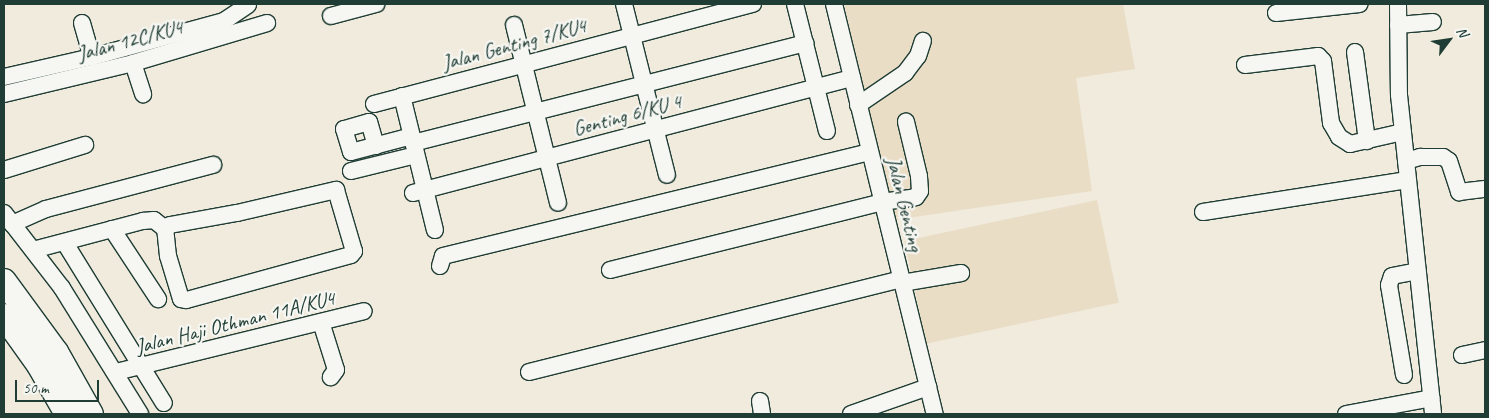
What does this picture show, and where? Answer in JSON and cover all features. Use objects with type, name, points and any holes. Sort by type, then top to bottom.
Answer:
[{"type":"highway","points":[[4,282],[56,352],[92,414]]},
{"type":"highway","points":[[4,316],[39,365],[67,414]]},
{"type":"street","points":[[330,16],[376,4]]},
{"type":"street","points":[[624,4],[666,175]]},
{"type":"street","name":"Jalan Genting 7/KU4","points":[[374,104],[753,4]]},
{"type":"street","points":[[794,4],[806,43],[827,131]]},
{"type":"street","name":"Jalan Genting","points":[[834,4],[935,414]]},
{"type":"street","points":[[1276,13],[1314,6],[1360,4]]},
{"type":"street","points":[[1346,414],[1432,406],[1403,132],[1398,4],[1386,4]]},
{"type":"street","points":[[4,77],[92,57],[224,21],[248,5]]},
{"type":"street","points":[[1398,25],[1433,22]]},
{"type":"street","points":[[82,23],[92,57]]},
{"type":"street","name":"Jalan 12C/KU4","points":[[4,94],[133,63],[267,23]]},
{"type":"street","points":[[514,25],[545,158],[558,203]]},
{"type":"street","points":[[858,105],[905,74],[924,41]]},
{"type":"street","points":[[351,171],[414,145],[534,110],[806,43]]},
{"type":"street","points":[[1355,52],[1367,141]]},
{"type":"street","points":[[1245,65],[1318,56],[1322,61],[1331,123],[1339,136],[1350,144],[1403,132]]},
{"type":"street","points":[[133,63],[143,94]]},
{"type":"street","name":"Genting 6/KU 4","points":[[419,192],[852,78]]},
{"type":"street","points":[[402,96],[414,145],[419,192],[435,230]]},
{"type":"street","points":[[610,270],[882,202],[908,200],[920,191],[906,122]]},
{"type":"street","points":[[4,170],[85,145]]},
{"type":"street","points":[[376,146],[414,145]]},
{"type":"street","points":[[440,266],[443,256],[870,152]]},
{"type":"street","points":[[1406,161],[1420,157],[1443,157],[1449,161],[1459,192],[1485,189]]},
{"type":"street","points":[[140,414],[116,372],[62,288],[8,218],[213,165]]},
{"type":"street","points":[[1203,212],[1408,180]]},
{"type":"street","points":[[33,250],[65,244],[154,220],[165,229],[168,256],[180,298],[186,300],[354,251],[336,190],[237,213],[170,225],[165,229]]},
{"type":"street","points":[[112,230],[158,299]]},
{"type":"street","points":[[65,244],[119,326],[164,403]]},
{"type":"street","points":[[1404,375],[1389,285],[1392,276],[1418,271]]},
{"type":"street","points":[[529,372],[902,281],[961,273]]},
{"type":"street","name":"Jalan Haji Othman 11A/KU4","points":[[116,372],[142,368],[364,311]]},
{"type":"street","points":[[322,322],[336,370],[331,377]]},
{"type":"street","points":[[1462,355],[1485,350]]},
{"type":"street","points":[[851,414],[928,387]]},
{"type":"shaded area","points":[[844,4],[1123,4],[1135,69],[1076,78],[1092,191],[894,220]]},
{"type":"shaded area","points":[[1097,200],[1119,303],[926,344],[904,241]]}]
